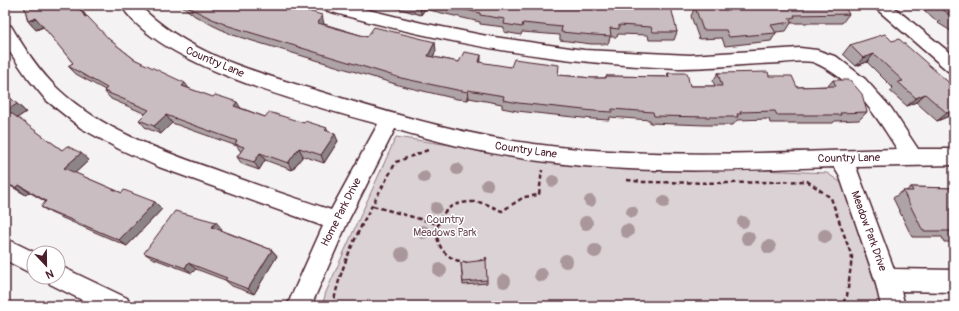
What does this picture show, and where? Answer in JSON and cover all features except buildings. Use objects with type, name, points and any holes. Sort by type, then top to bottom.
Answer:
[{"type":"street","name":"Country Lane","points":[[129,5],[152,28],[174,44],[270,84],[441,135],[508,148],[566,156],[680,162],[954,157]]},
{"type":"street","points":[[327,5],[393,23],[477,40],[584,56],[680,61],[763,56],[817,56],[840,68],[874,100],[895,127],[912,157]]},
{"type":"street","points":[[880,5],[954,66]]},
{"type":"street","points":[[5,30],[18,53],[52,95],[80,117],[109,136],[152,156],[336,221]]},
{"type":"street","name":"Home Park Drive","points":[[299,306],[322,250],[336,221],[364,165],[390,121]]},
{"type":"street","name":"Meadow Park Drive","points":[[839,158],[849,174],[887,280],[893,306]]},
{"type":"street","points":[[5,248],[26,260]]},
{"type":"street","points":[[66,280],[119,306]]},
{"type":"street","points":[[887,280],[954,281]]},
{"type":"path","points":[[333,306],[334,294],[347,258],[396,162],[426,150],[434,151]]},
{"type":"path","points":[[534,168],[546,170]]},
{"type":"path","points":[[487,258],[477,262],[466,263],[446,255],[436,238],[438,224],[446,210],[455,204],[466,201],[478,202],[502,211],[520,199],[528,196],[539,195],[542,169]]},
{"type":"path","points":[[620,179],[659,182],[807,181],[831,198],[852,257],[847,296],[841,306]]},
{"type":"path","points":[[373,206],[438,224]]},
{"type":"green space","name":"Country Meadows Park","points":[[396,137],[558,161],[827,173],[843,184],[882,306],[322,306],[326,292]]}]
